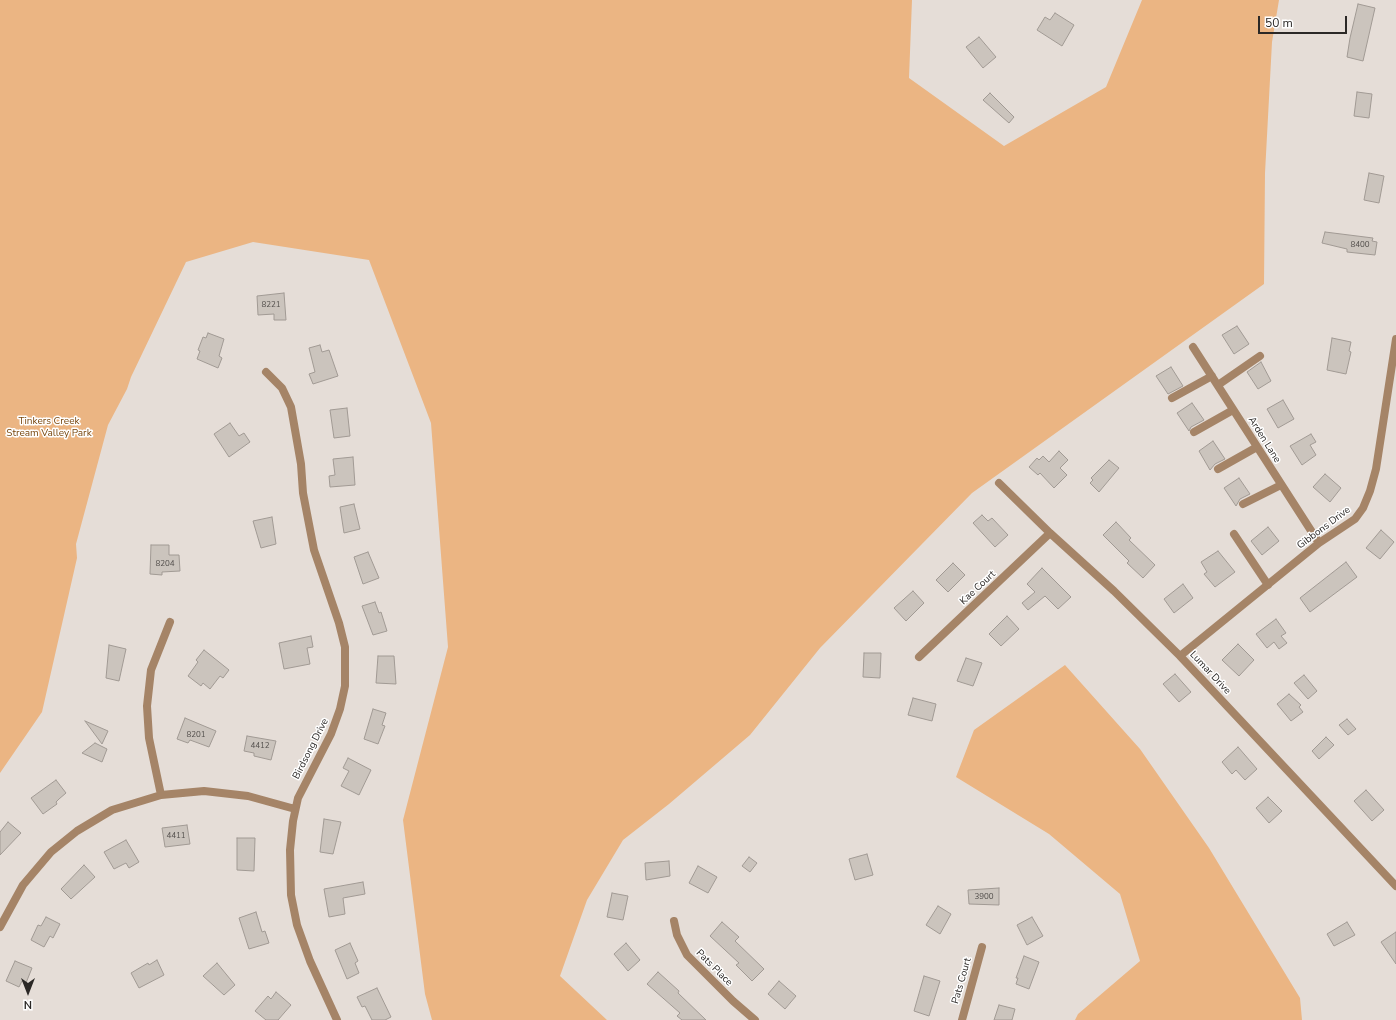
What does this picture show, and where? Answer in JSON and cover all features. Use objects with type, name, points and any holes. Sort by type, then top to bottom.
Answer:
[{"type":"street","name":"Gibbons Drive","points":[[1180,656],[1319,543],[1355,519],[1363,508],[1370,491],[1376,469],[1396,339]]},
{"type":"street","name":"Arden Lane","points":[[1193,347],[1319,543]]},
{"type":"street","points":[[1218,385],[1260,356]]},
{"type":"street","name":"Birdsong Drive","points":[[266,372],[282,388],[291,407],[314,550],[341,630],[346,654],[345,686],[338,718],[310,772],[295,809],[290,850],[291,895],[300,936],[337,1020]]},
{"type":"street","points":[[1172,398],[1212,376]]},
{"type":"street","points":[[1194,432],[1233,410]]},
{"type":"street","points":[[1218,469],[1257,447]]},
{"type":"street","name":"Lumar Drive","points":[[999,483],[1050,534],[1114,591],[1180,656],[1396,886]]},
{"type":"street","points":[[1243,504],[1281,485]]},
{"type":"street","name":"Kae Court","points":[[919,657],[1050,534]]},
{"type":"street","points":[[1234,534],[1268,585]]},
{"type":"street","points":[[161,794],[149,738],[147,706],[151,670],[170,622]]},
{"type":"street","points":[[0,927],[16,896],[30,875],[62,842],[95,818],[112,810],[161,794],[184,792],[228,793],[248,796],[295,809]]},
{"type":"street","name":"Pats Place","points":[[674,921],[677,935],[687,955],[702,971],[755,1020]]},
{"type":"street","name":"Pats Court","points":[[962,1020],[982,947]]},
{"type":"green space","name":"Tinkers Creek Stream Valley Park","points":[[0,0],[912,0],[909,78],[1004,146],[1106,87],[1142,0],[1279,0],[1272,42],[1265,173],[1264,284],[972,493],[820,648],[750,735],[669,804],[623,840],[587,900],[560,976],[607,1020],[432,1020],[425,994],[403,820],[448,647],[431,423],[369,260],[253,242],[186,262],[131,377],[127,389],[108,425],[76,544],[77,558],[42,712],[0,773]]},
{"type":"green space","points":[[1065,665],[1140,749],[1209,848],[1300,998],[1302,1020],[1075,1020],[1078,1014],[1140,961],[1120,894],[1049,834],[956,777],[974,730]]},
{"type":"building","points":[[1358,4],[1375,8],[1363,61],[1347,57]]},
{"type":"building","points":[[1055,13],[1074,25],[1062,46],[1037,30],[1045,17],[1050,20]]},
{"type":"building","points":[[979,37],[996,57],[983,68],[966,47]]},
{"type":"building","points":[[1357,92],[1372,94],[1369,118],[1354,116]]},
{"type":"building","points":[[990,93],[1014,117],[1009,123],[983,100]]},
{"type":"building","points":[[1369,173],[1384,176],[1379,203],[1364,200]]},
{"type":"building","points":[[1325,232],[1373,238],[1372,241],[1377,242],[1375,255],[1347,252],[1347,249],[1322,243]]},
{"type":"building","points":[[284,293],[286,320],[274,320],[274,314],[258,315],[257,296]]},
{"type":"building","points":[[1237,326],[1249,344],[1234,354],[1222,335]]},
{"type":"building","points":[[208,333],[224,339],[219,356],[222,358],[218,368],[197,359],[200,351],[198,350],[203,337],[206,338]]},
{"type":"building","points":[[1332,338],[1351,342],[1349,351],[1351,352],[1346,374],[1327,370]]},
{"type":"building","points":[[320,345],[322,352],[329,350],[338,376],[313,384],[309,374],[315,372],[309,348]]},
{"type":"building","points":[[1261,362],[1271,381],[1258,389],[1247,372]]},
{"type":"building","points":[[1171,367],[1183,386],[1168,394],[1156,376]]},
{"type":"building","points":[[1283,400],[1294,419],[1278,428],[1267,409]]},
{"type":"building","points":[[1192,403],[1204,420],[1191,427],[1189,431],[1177,413]]},
{"type":"building","points":[[347,408],[350,436],[334,438],[330,410]]},
{"type":"building","points":[[230,423],[239,436],[244,433],[250,442],[229,457],[214,434]]},
{"type":"building","points":[[1311,434],[1316,442],[1310,445],[1316,455],[1302,465],[1290,446]]},
{"type":"building","points":[[1213,441],[1225,459],[1215,464],[1210,470],[1199,451]]},
{"type":"building","points":[[1059,451],[1068,460],[1060,468],[1067,475],[1054,488],[1040,473],[1038,475],[1029,467],[1037,458],[1039,460],[1043,456],[1049,462]]},
{"type":"building","points":[[353,457],[355,485],[330,487],[329,476],[335,475],[333,459]]},
{"type":"building","points":[[1109,460],[1119,468],[1099,492],[1090,483],[1093,480],[1091,478]]},
{"type":"building","points":[[1325,474],[1341,488],[1330,502],[1313,487]]},
{"type":"building","points":[[1239,478],[1250,494],[1240,499],[1236,506],[1224,488]]},
{"type":"building","points":[[354,504],[360,529],[344,533],[340,507]]},
{"type":"building","points":[[982,515],[988,521],[992,518],[1008,535],[995,547],[973,523]]},
{"type":"building","points":[[272,517],[276,544],[261,548],[253,521]]},
{"type":"building","points":[[1116,522],[1131,538],[1129,540],[1155,565],[1143,578],[1127,563],[1129,561],[1103,535]]},
{"type":"building","points":[[1268,527],[1279,541],[1262,555],[1251,541]]},
{"type":"building","points":[[1381,530],[1394,542],[1380,559],[1366,548]]},
{"type":"building","points":[[151,545],[169,545],[169,555],[179,555],[180,571],[162,572],[162,575],[150,574]]},
{"type":"building","points":[[1218,551],[1235,572],[1215,587],[1204,574],[1207,572],[1201,562]]},
{"type":"building","points":[[368,552],[379,578],[363,584],[354,557]]},
{"type":"building","points":[[1346,562],[1357,577],[1310,612],[1300,598]]},
{"type":"building","points":[[953,563],[965,575],[948,592],[936,580]]},
{"type":"building","points":[[1042,568],[1071,597],[1058,609],[1045,596],[1028,610],[1022,603],[1035,592],[1027,584]]},
{"type":"building","points":[[1183,584],[1193,598],[1174,613],[1164,599]]},
{"type":"building","points":[[913,591],[924,603],[906,621],[894,608]]},
{"type":"building","points":[[375,602],[379,613],[381,612],[387,631],[373,635],[362,606]]},
{"type":"building","points":[[1007,616],[1019,629],[1001,646],[989,634]]},
{"type":"building","points":[[1276,619],[1286,633],[1281,636],[1287,643],[1279,649],[1274,642],[1267,648],[1256,634]]},
{"type":"building","points":[[311,636],[313,647],[307,648],[310,664],[284,669],[279,643]]},
{"type":"building","points":[[1238,644],[1254,660],[1239,676],[1222,660]]},
{"type":"building","points":[[109,645],[126,649],[119,681],[106,678]]},
{"type":"building","points":[[204,650],[229,670],[223,678],[220,676],[210,689],[203,683],[201,686],[188,676],[198,662],[196,660]]},
{"type":"building","points":[[864,653],[881,653],[880,678],[863,677]]},
{"type":"building","points":[[378,656],[394,656],[396,684],[376,683]]},
{"type":"building","points":[[966,658],[982,663],[973,686],[957,681]]},
{"type":"building","points":[[1175,674],[1191,692],[1179,702],[1163,684]]},
{"type":"building","points":[[1304,675],[1317,691],[1308,699],[1294,683]]},
{"type":"building","points":[[1289,694],[1301,705],[1299,707],[1303,712],[1291,721],[1277,704]]},
{"type":"building","points":[[913,698],[936,704],[932,721],[908,715]]},
{"type":"building","points":[[373,709],[386,713],[382,725],[385,726],[378,744],[364,739]]},
{"type":"building","points":[[185,718],[216,731],[209,747],[190,740],[188,743],[177,739]]},
{"type":"building","points":[[1347,719],[1356,729],[1348,735],[1339,725]]},
{"type":"building","points":[[85,721],[108,731],[102,744]]},
{"type":"building","points":[[247,736],[276,741],[271,760],[254,756],[254,753],[244,751]]},
{"type":"building","points":[[1326,737],[1334,745],[1319,759],[1312,751]]},
{"type":"building","points":[[95,743],[107,749],[102,762],[82,753]]},
{"type":"building","points":[[1238,747],[1257,769],[1245,780],[1236,770],[1232,774],[1222,762]]},
{"type":"building","points":[[348,758],[371,770],[359,795],[341,786],[349,771],[343,768]]},
{"type":"building","points":[[56,780],[66,793],[56,802],[57,804],[43,814],[31,798]]},
{"type":"building","points":[[1366,790],[1384,810],[1372,821],[1354,801]]},
{"type":"building","points":[[1268,797],[1282,811],[1269,823],[1256,808]]},
{"type":"building","points":[[324,819],[341,822],[333,854],[320,852]]},
{"type":"building","points":[[8,822],[21,833],[0,855],[0,832]]},
{"type":"building","points":[[187,825],[190,844],[165,847],[162,828]]},
{"type":"building","points":[[237,838],[255,838],[254,871],[237,870]]},
{"type":"building","points":[[126,840],[139,862],[129,868],[126,863],[114,869],[104,852]]},
{"type":"building","points":[[867,854],[873,875],[855,880],[849,859]]},
{"type":"building","points":[[749,857],[757,863],[750,872],[742,866]]},
{"type":"building","points":[[669,861],[670,876],[646,880],[645,863]]},
{"type":"building","points":[[84,865],[95,877],[71,899],[61,889]]},
{"type":"building","points":[[698,866],[717,877],[708,893],[689,883]]},
{"type":"building","points":[[363,882],[365,894],[343,898],[345,914],[329,917],[324,889]]},
{"type":"building","points":[[999,888],[999,905],[969,904],[968,890]]},
{"type":"building","points":[[612,893],[628,896],[623,920],[607,917]]},
{"type":"building","points":[[938,906],[951,914],[940,934],[926,925]]},
{"type":"building","points":[[256,912],[262,932],[265,931],[269,943],[249,949],[239,918]]},
{"type":"building","points":[[46,917],[60,924],[53,938],[50,936],[44,947],[31,940],[38,925],[41,926]]},
{"type":"building","points":[[1032,917],[1043,936],[1027,945],[1017,925]]},
{"type":"building","points":[[722,922],[739,937],[735,941],[764,969],[752,981],[736,965],[739,963],[710,936]]},
{"type":"building","points":[[1347,922],[1355,935],[1334,946],[1327,934]]},
{"type":"building","points":[[1396,932],[1396,964],[1381,942]]},
{"type":"building","points":[[350,943],[358,961],[355,963],[359,973],[347,979],[335,950]]},
{"type":"building","points":[[626,943],[640,960],[628,971],[614,954]]},
{"type":"building","points":[[1024,956],[1039,962],[1029,989],[1016,984],[1018,978],[1016,978]]},
{"type":"building","points":[[157,960],[164,975],[139,988],[131,973],[148,963],[149,965]]},
{"type":"building","points":[[15,961],[32,968],[26,983],[22,981],[19,987],[6,981]]},
{"type":"building","points":[[217,963],[235,985],[224,995],[203,976]]},
{"type":"building","points":[[658,972],[679,991],[678,993],[706,1020],[682,1020],[677,1016],[680,1013],[647,984]]},
{"type":"building","points":[[924,976],[940,981],[929,1016],[914,1011]]},
{"type":"building","points":[[779,981],[796,996],[785,1009],[768,994]]},
{"type":"building","points":[[377,988],[391,1017],[385,1020],[372,1020],[365,1006],[362,1007],[357,997]]},
{"type":"building","points":[[276,992],[291,1005],[278,1020],[266,1020],[255,1011],[268,996],[271,999]]},
{"type":"building","points":[[999,1005],[1015,1009],[1012,1020],[994,1020]]}]
